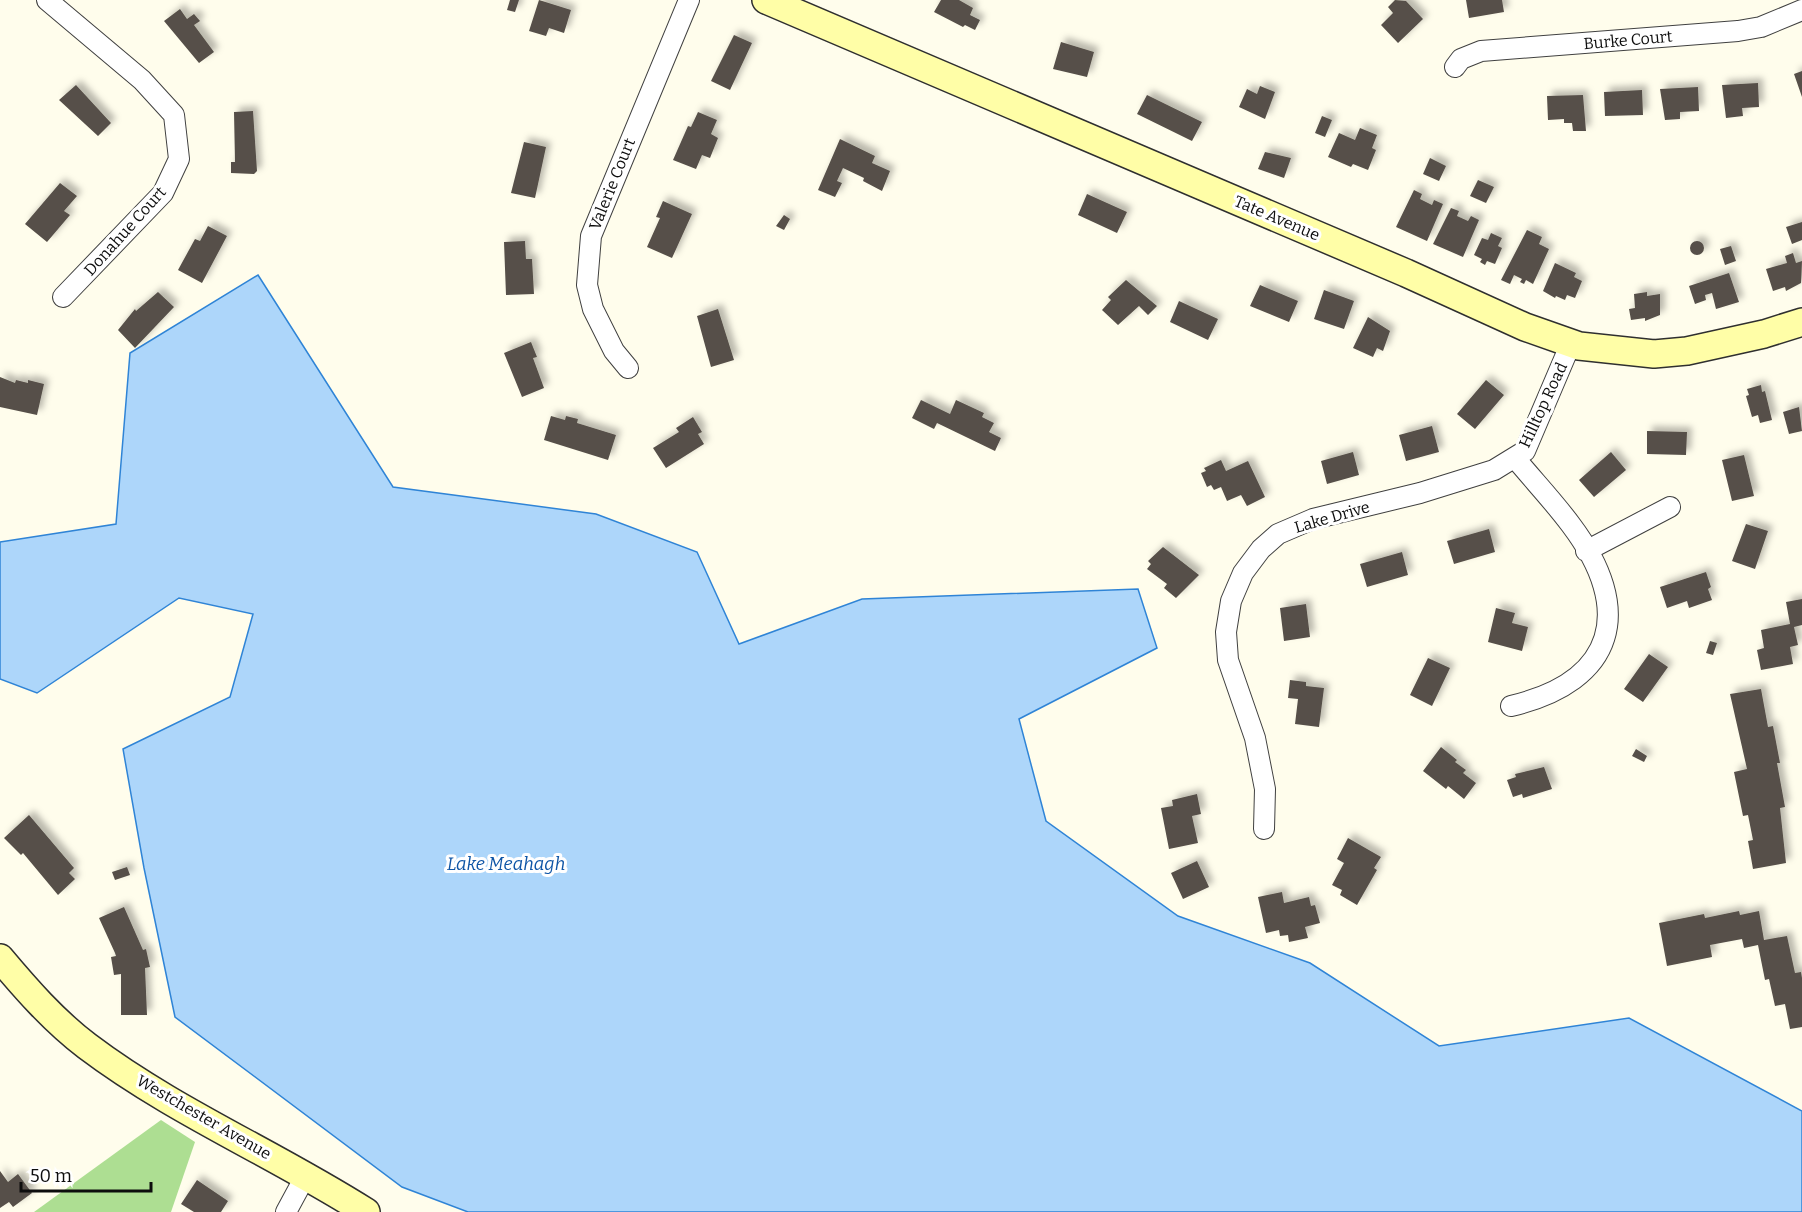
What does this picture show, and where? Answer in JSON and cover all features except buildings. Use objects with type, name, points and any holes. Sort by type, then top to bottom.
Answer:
[{"type":"street","name":"Donahue Court","points":[[47,0],[142,80],[174,115],[179,159],[163,193],[63,297]]},
{"type":"street","name":"Valerie Court","points":[[628,368],[614,351],[593,309],[587,285],[591,236],[689,0]]},
{"type":"street","name":"Tate Avenue","points":[[766,0],[1406,273],[1526,327],[1571,343],[1654,354],[1676,352],[1764,334],[1802,322]]},
{"type":"street","name":"Burke Court","points":[[1455,67],[1461,59],[1481,51],[1738,31],[1761,27],[1802,10]]},
{"type":"street","name":"Hilltop Road","points":[[1511,706],[1542,699],[1592,665],[1608,631],[1607,606],[1598,573],[1573,527],[1515,458],[1525,451],[1571,343]]},
{"type":"street","name":"Lake Drive","points":[[1264,829],[1265,789],[1255,738],[1228,660],[1226,632],[1230,611],[1243,573],[1261,549],[1278,534],[1312,519],[1420,493],[1494,470],[1515,458]]},
{"type":"street","points":[[1586,551],[1670,507]]},
{"type":"street","name":"Westchester Avenue","points":[[0,958],[30,994],[86,1045],[162,1096],[306,1175],[366,1212]]},
{"type":"street","points":[[286,1212],[306,1175]]},
{"type":"green space","points":[[161,1120],[195,1142],[171,1212],[34,1212]]},
{"type":"water","name":"Lake Meahagh","points":[[258,275],[393,487],[596,514],[697,552],[739,644],[862,599],[1138,589],[1157,648],[1019,719],[1046,821],[1178,916],[1310,963],[1439,1046],[1629,1018],[1802,1111],[1802,1212],[468,1212],[402,1187],[175,1017],[144,868],[123,749],[230,697],[253,614],[179,598],[37,693],[0,679],[0,542],[116,524],[130,353]]}]
